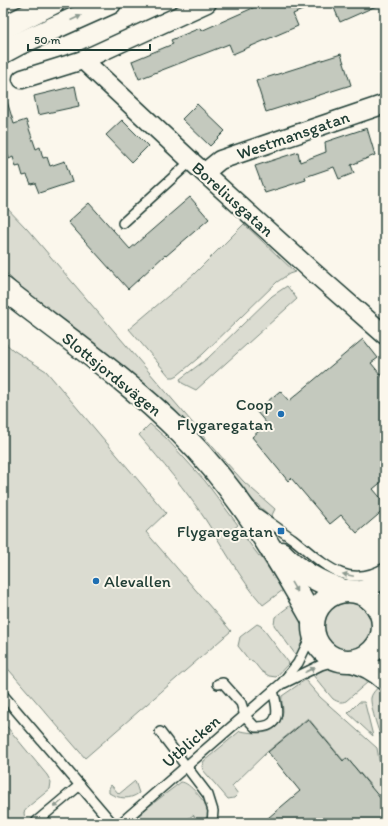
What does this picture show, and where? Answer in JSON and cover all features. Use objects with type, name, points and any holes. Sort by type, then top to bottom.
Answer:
[{"type":"main road","points":[[3,28],[53,3]]},
{"type":"main road","points":[[3,52],[110,3]]},
{"type":"main road","name":"Slottsjordsvägen","points":[[8,291],[140,394],[182,434],[218,475],[259,530],[284,557],[305,574],[326,585],[368,597],[373,602],[380,612],[384,626],[380,641],[373,651],[364,658],[345,661]]},
{"type":"main road","name":"Slottsjordsvägen","points":[[259,530],[313,626],[316,641],[322,650],[329,656],[345,661],[362,663],[385,679]]},
{"type":"main road","points":[[313,626],[316,611],[324,600],[335,593],[351,592]]},
{"type":"street","points":[[22,79],[83,60],[207,3]]},
{"type":"street","name":"Boreliusgatan","points":[[83,60],[204,173],[385,336]]},
{"type":"street","name":"Westmansgatan","points":[[204,173],[220,160],[385,104]]},
{"type":"street","points":[[351,592],[370,587],[385,578]]},
{"type":"lane","points":[[123,223],[191,161]]},
{"type":"lane","points":[[240,505],[256,512],[326,567],[343,575],[357,577],[367,576],[385,568]]},
{"type":"lane","points":[[282,683],[298,663],[313,626]]},
{"type":"lane","points":[[282,683],[321,665],[345,661]]},
{"type":"lane","name":"Utblicken","points":[[121,823],[282,683]]},
{"type":"lane","points":[[218,684],[223,684],[228,688],[241,703],[245,716],[255,727],[264,728],[273,723],[277,715],[277,704],[273,691]]},
{"type":"lane","points":[[3,695],[112,823]]},
{"type":"lane","points":[[160,732],[208,794],[213,811],[212,823]]},
{"type":"lane","points":[[38,823],[37,822],[80,785]]},
{"type":"shaded area","points":[[3,204],[27,229],[225,461],[244,482],[275,509],[271,517],[3,270]]},
{"type":"shaded area","points":[[244,224],[295,272],[277,282],[203,354],[178,375],[170,377],[129,329],[194,274]]},
{"type":"shaded area","points":[[287,286],[297,299],[196,390],[182,383],[180,379],[208,358],[272,296]]},
{"type":"shaded area","name":"Alevallen","points":[[3,341],[13,350],[46,371],[166,513],[146,532],[231,631],[85,758],[3,663]]},
{"type":"shaded area","points":[[150,424],[166,438],[205,481],[238,525],[231,531],[237,540],[244,536],[261,557],[283,590],[263,605],[240,574],[189,497],[139,435]]},
{"type":"shaded area","points":[[343,600],[353,600],[362,604],[370,612],[374,621],[374,631],[370,640],[362,648],[353,652],[343,652],[334,648],[326,640],[322,631],[322,621],[326,612],[334,604]]},
{"type":"shaded area","points":[[296,601],[302,621],[304,635],[301,648],[297,655],[274,625],[275,617]]},
{"type":"shaded area","points":[[257,624],[261,626],[289,663],[276,677],[269,676],[261,671],[253,661],[249,660],[238,646],[240,637]]},
{"type":"shaded area","points":[[340,664],[352,665],[375,676],[346,701],[341,702],[333,699],[312,674],[328,667]]},
{"type":"shaded area","points":[[305,680],[320,697],[377,748],[379,760],[385,776],[385,803],[383,801],[380,804],[369,790],[372,787],[347,758],[343,760],[308,718],[267,752],[232,786],[238,794],[234,798],[228,799],[203,770],[202,766],[204,761],[240,731],[261,733],[273,730],[278,726],[283,711],[282,696]]},
{"type":"shaded area","points":[[382,683],[385,686],[385,745],[376,722],[371,702],[371,698],[375,690]]},
{"type":"shaded area","points":[[359,702],[364,702],[365,704],[373,736],[348,713]]},
{"type":"shaded area","points":[[3,722],[47,775],[51,782],[50,789],[24,812],[25,823],[3,823]]},
{"type":"shaded area","points":[[135,781],[139,793],[132,797],[117,797],[109,793],[109,788],[111,785],[119,794]]},
{"type":"shaded area","points":[[181,782],[193,789],[210,810],[209,815],[200,823],[193,815],[183,823],[131,823],[147,808]]},
{"type":"building","points":[[264,3],[319,3],[293,14],[298,26],[233,54],[229,44],[139,79],[132,61],[173,44],[171,40],[200,28],[201,31]]},
{"type":"building","points":[[332,3],[383,3],[340,22]]},
{"type":"building","points":[[341,54],[351,85],[266,112],[256,81]]},
{"type":"building","points":[[75,86],[79,106],[38,115],[34,96]]},
{"type":"building","points":[[6,98],[14,124],[26,120],[36,149],[40,147],[43,158],[47,157],[50,166],[65,161],[72,182],[39,193],[35,183],[31,184],[27,175],[23,176],[20,166],[16,167],[13,157],[9,159],[6,150],[3,151],[3,99]]},
{"type":"building","points":[[197,104],[225,131],[210,146],[182,119]]},
{"type":"building","points":[[122,120],[148,146],[132,162],[106,135]]},
{"type":"building","points":[[367,128],[375,155],[351,165],[354,173],[339,179],[334,167],[305,177],[306,180],[265,193],[255,166],[298,152],[300,162],[326,152],[325,142]]},
{"type":"building","points":[[190,197],[209,219],[166,256],[165,255],[128,289],[68,222],[89,203],[130,249]]},
{"type":"building","points":[[363,339],[378,358],[371,363],[385,380],[385,479],[373,489],[385,503],[385,509],[357,533],[341,515],[330,524],[291,478],[288,481],[252,437],[267,424],[256,411],[280,391],[289,401]]},
{"type":"building","points":[[308,719],[343,761],[347,758],[385,804],[385,823],[262,823],[300,791],[268,752]]},
{"type":"place","name":"Coop Flygaregatan","points":[[281,414]]},
{"type":"place","name":"Flygaregatan","points":[[281,531]]},
{"type":"place","name":"Alevallen","points":[[96,581]]}]
